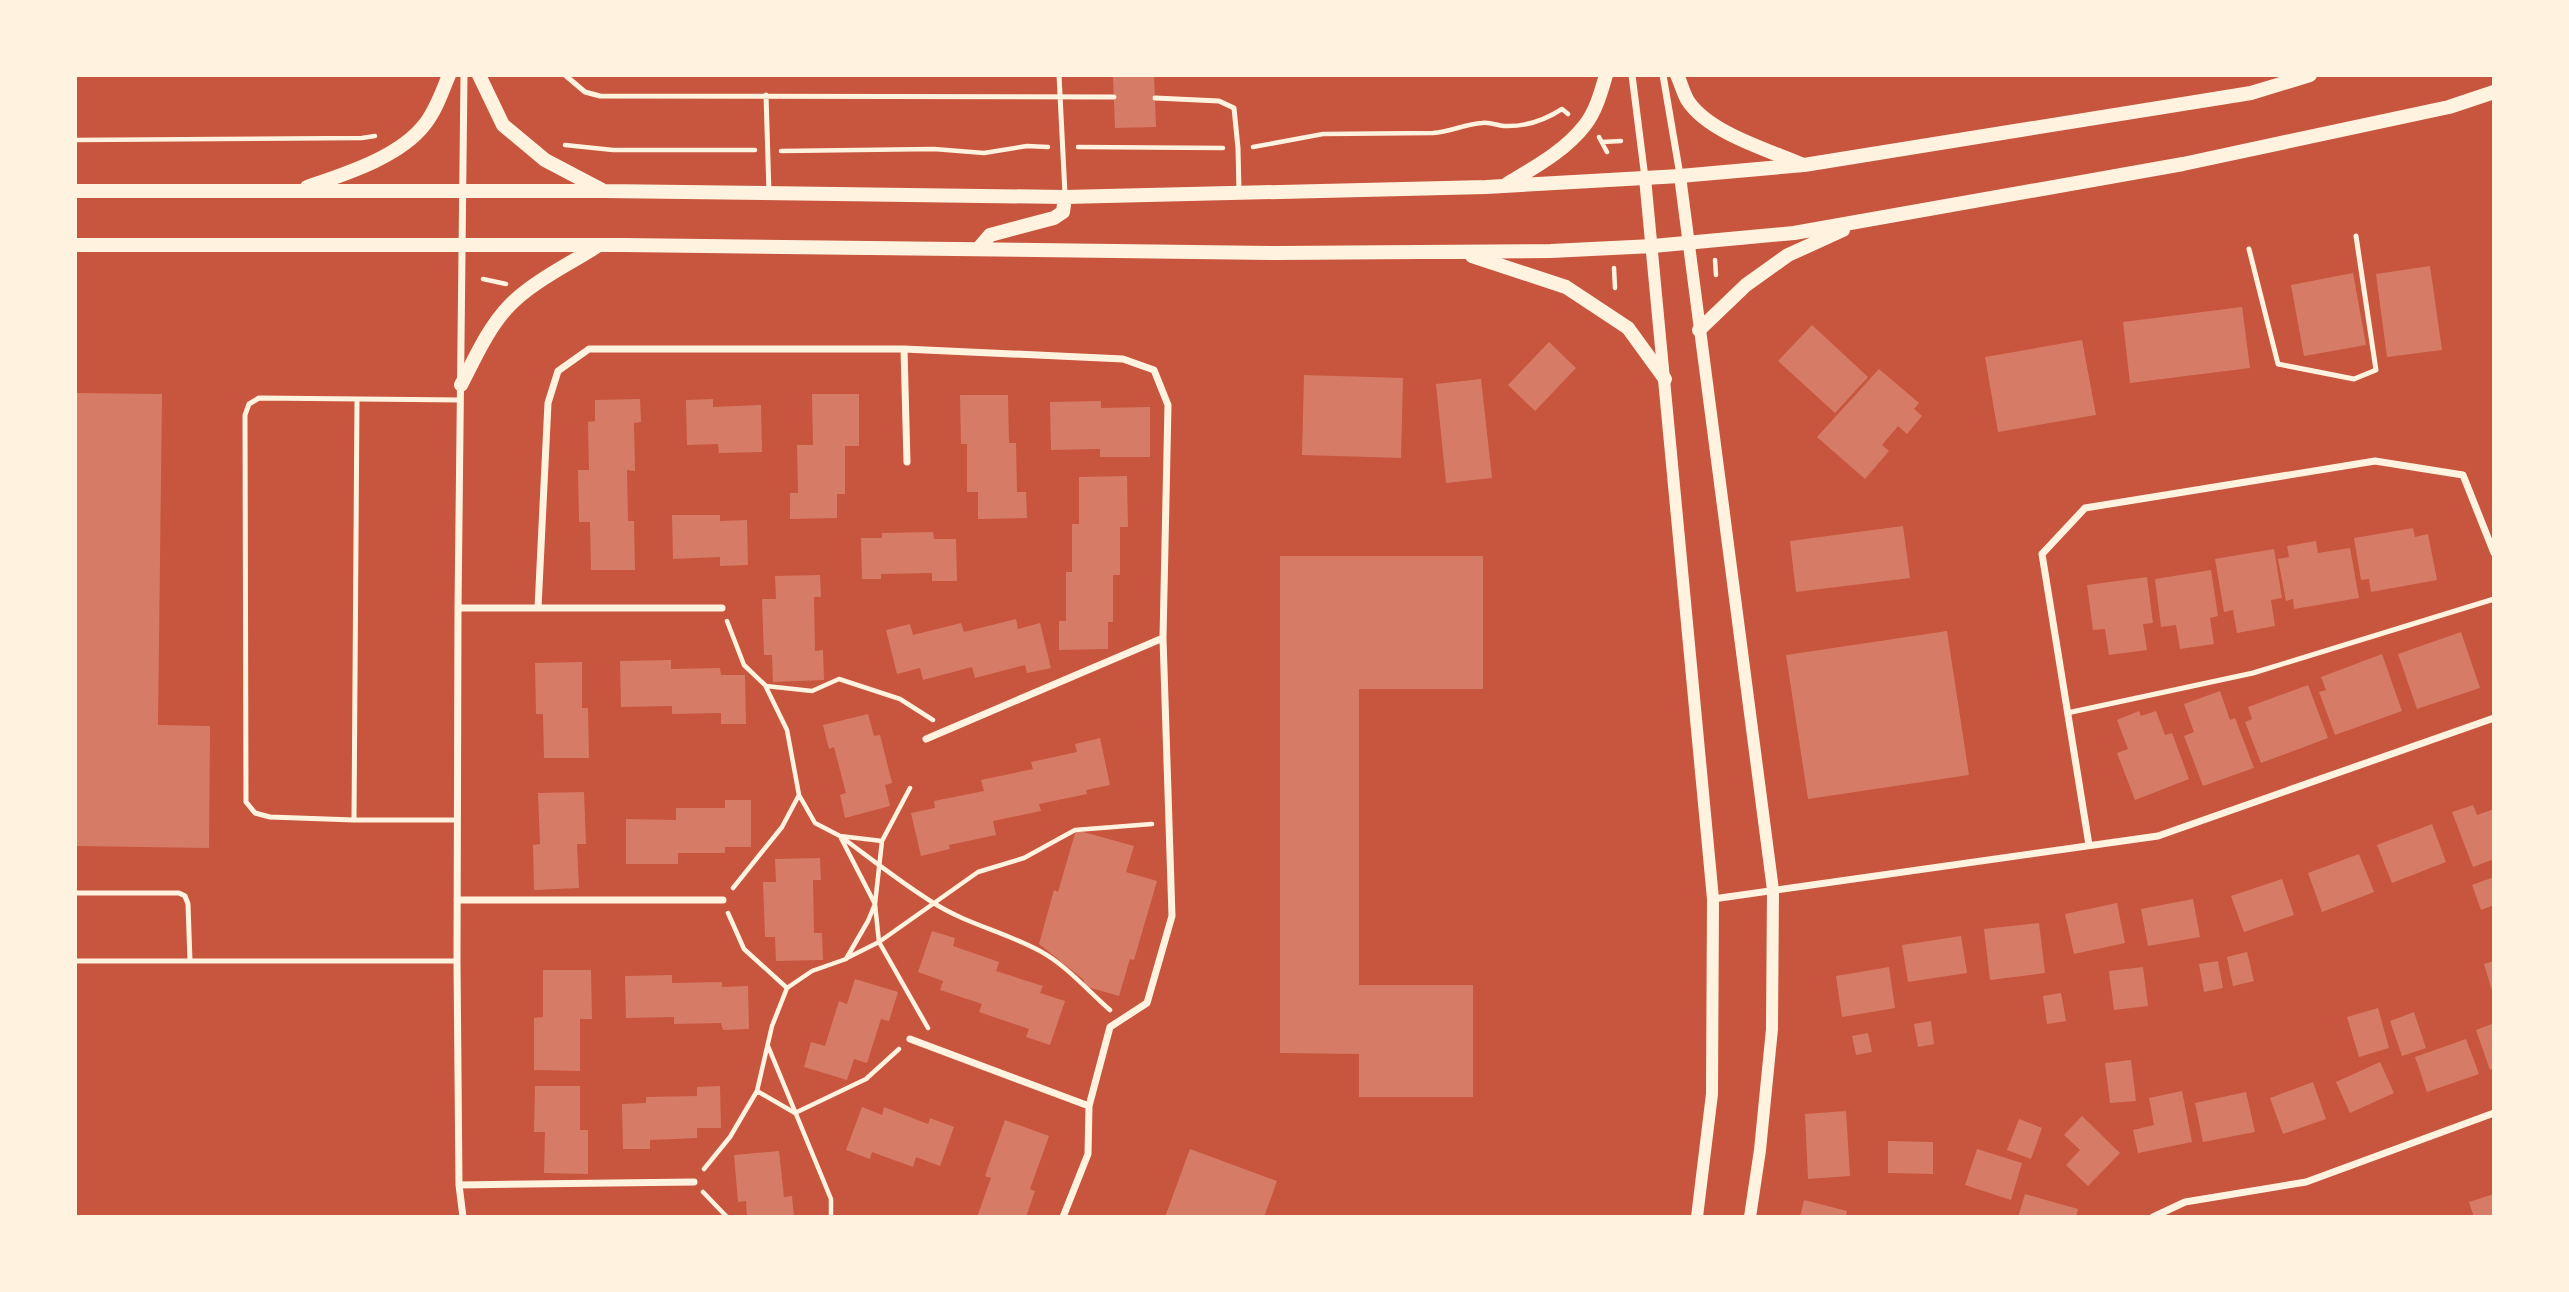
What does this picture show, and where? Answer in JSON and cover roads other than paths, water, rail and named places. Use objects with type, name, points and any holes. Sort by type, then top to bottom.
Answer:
[{"type":"main road","points":[[296,191],[370,164],[416,135],[433,112],[449,75]]},
{"type":"main road","points":[[479,75],[503,125],[545,160],[604,191]]},
{"type":"main road","points":[[1506,184],[1554,155],[1585,125],[1596,106],[1606,75]]},
{"type":"main road","points":[[1677,75],[1689,102],[1710,122],[1728,133],[1804,165]]},
{"type":"main road","points":[[75,191],[604,191],[1065,197],[1486,187],[1680,176],[1804,165],[2251,93],[2311,75]]},
{"type":"main road","points":[[75,245],[461,244],[1276,253],[1551,251],[1653,246],[1794,233],[2183,164],[2449,107],[2494,92]]},
{"type":"main road","points":[[978,249],[990,235],[1054,218],[1063,212],[1065,197]]},
{"type":"main road","points":[[1699,330],[1745,285],[1788,255],[1864,221]]},
{"type":"main road","points":[[461,385],[484,342],[509,306],[527,291],[599,245]]},
{"type":"main road","points":[[1461,252],[1566,287],[1628,328],[1665,379]]},
{"type":"street","points":[[463,1217],[459,1185],[457,820],[464,75]]},
{"type":"street","points":[[1632,75],[1653,246],[1713,899],[1712,1094],[1697,1217]]},
{"type":"street","points":[[1663,75],[1680,176],[1773,890],[1772,1029],[1760,1150],[1750,1217]]},
{"type":"street","points":[[538,608],[548,403],[558,371],[589,349],[904,349],[1123,359],[1154,370],[1168,405],[1163,638],[1172,916],[1147,1003],[1110,1027],[1089,1106],[1088,1154],[1063,1217]]},
{"type":"street","points":[[904,349],[907,462]]},
{"type":"street","points":[[2089,845],[2042,554],[2085,508],[2375,461],[2463,475],[2494,552]]},
{"type":"street","points":[[458,608],[722,608]]},
{"type":"street","points":[[926,739],[1163,638]]},
{"type":"street","points":[[1713,899],[2158,836],[2494,718]]},
{"type":"street","points":[[457,900],[723,900]]},
{"type":"street","points":[[910,1039],[1089,1106]]},
{"type":"street","points":[[2153,1217],[2185,1202],[2306,1182],[2494,1113]]},
{"type":"street","points":[[459,1185],[694,1182]]},
{"type":"lane","points":[[565,75],[585,92],[600,96],[1114,97]]},
{"type":"lane","points":[[1059,75],[1065,197]]},
{"type":"lane","points":[[766,95],[769,194]]},
{"type":"lane","points":[[1155,98],[1219,100],[1234,108],[1239,192]]},
{"type":"lane","points":[[2249,249],[2278,364],[2354,379],[2376,370],[2356,236]]},
{"type":"lane","points":[[457,820],[270,817],[255,813],[246,802],[245,415],[249,404],[259,398],[461,400]]},
{"type":"lane","points":[[355,820],[357,399]]},
{"type":"lane","points":[[2067,713],[2253,673],[2494,599]]},
{"type":"lane","points":[[75,893],[179,893],[185,897],[188,904],[190,961]]},
{"type":"lane","points":[[75,961],[457,961]]}]
